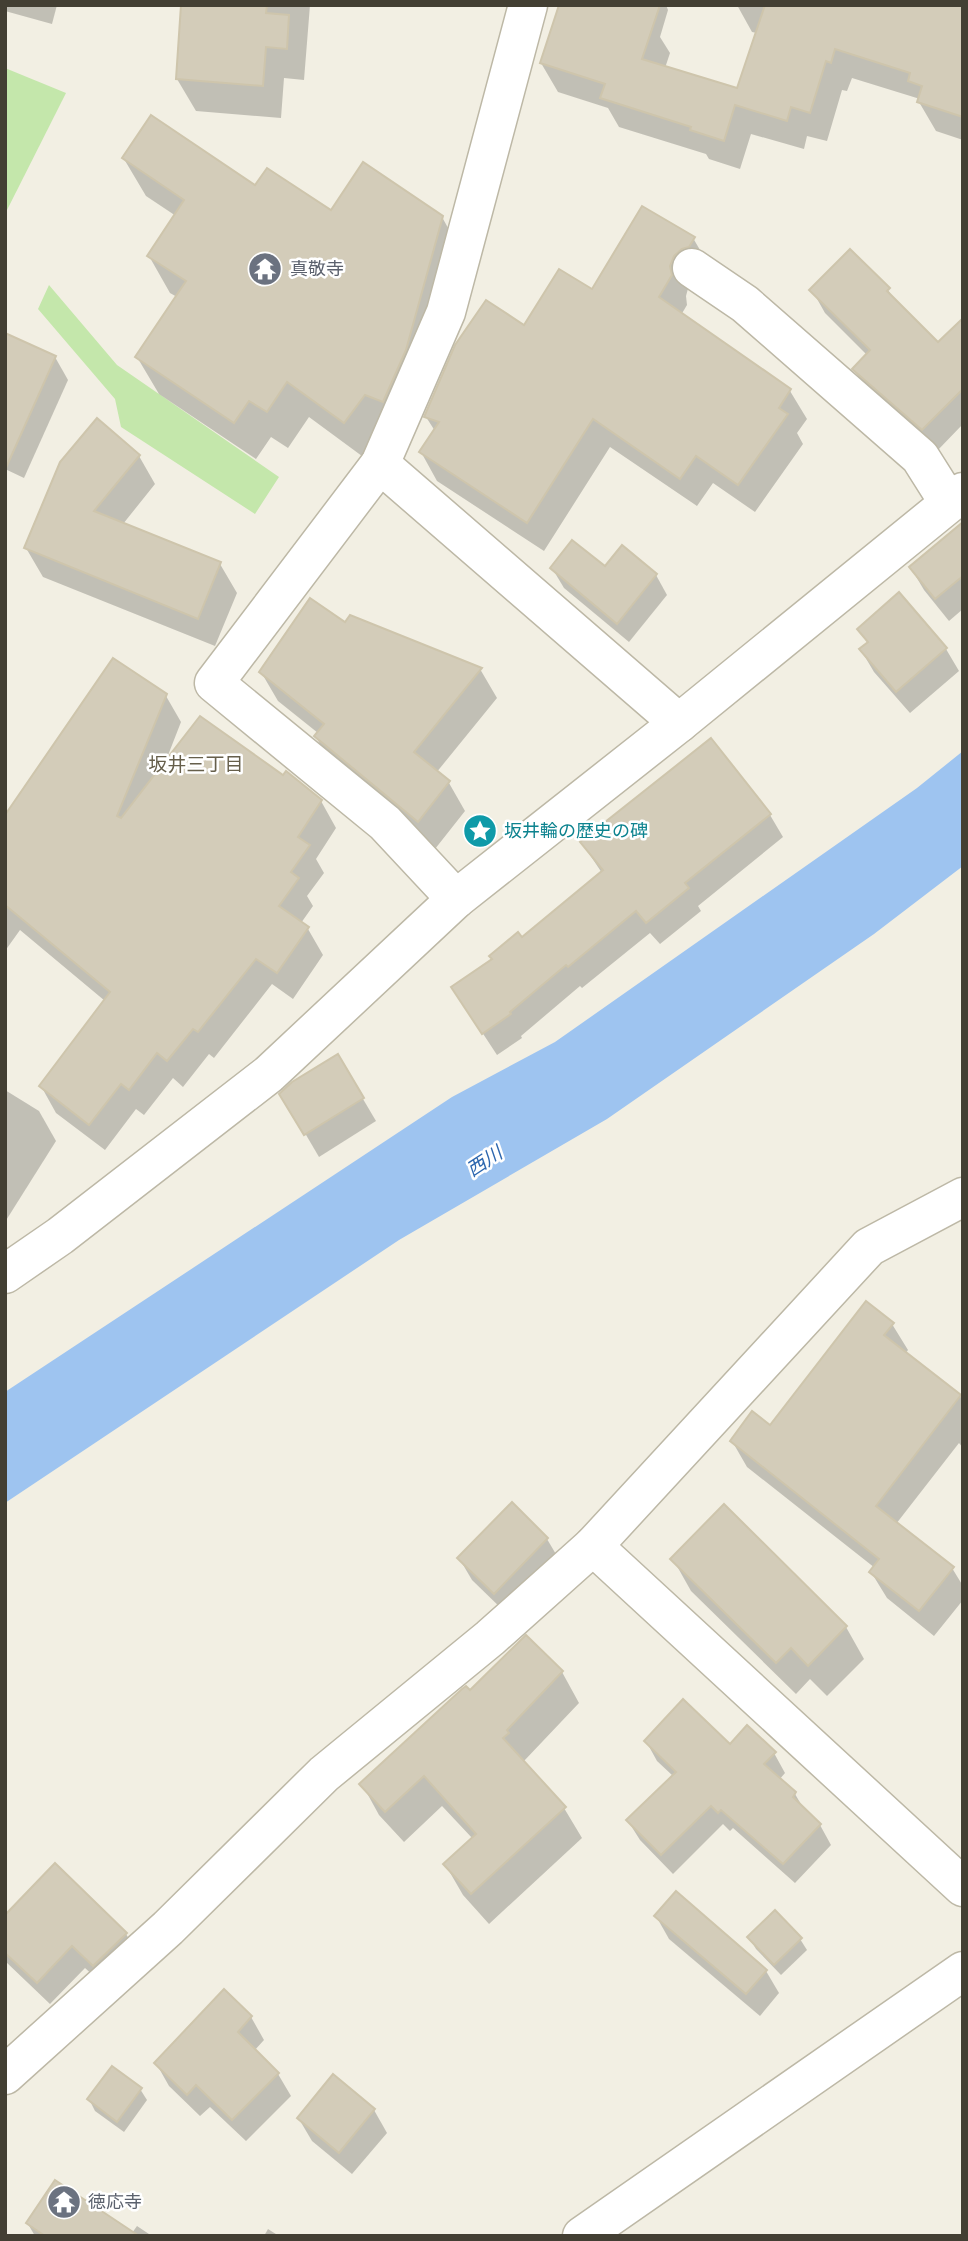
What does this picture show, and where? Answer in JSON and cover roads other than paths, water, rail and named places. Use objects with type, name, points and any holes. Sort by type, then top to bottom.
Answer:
[{"type":"street","points":[[456,899],[385,823],[214,683],[380,464],[446,312],[528,5]]},
{"type":"street","points":[[5,1274],[60,1236],[269,1074],[456,899],[679,723],[956,497],[919,457],[745,304],[692,268]]},
{"type":"street","points":[[380,464],[679,723]]},
{"type":"street","points":[[5,2075],[168,1928],[324,1774],[489,1638],[593,1546],[869,1247],[963,1197]]},
{"type":"street","points":[[593,1546],[963,1887]]},
{"type":"street","points":[[582,2236],[963,1970]]},
{"type":"water","name":"西川","points":[[963,751],[963,866],[874,934],[607,1119],[399,1240],[5,1503],[5,1392],[452,1097],[555,1042],[917,788]]},
{"type":"place","name":"真敬寺","points":[[265,269]]},
{"type":"place","name":"坂井輪の歴史の碑","points":[[480,831]]},
{"type":"place","name":"徳応寺","points":[[64,2202]]},
{"type":"district","name":"坂井三丁目","points":[[196,764]]}]
